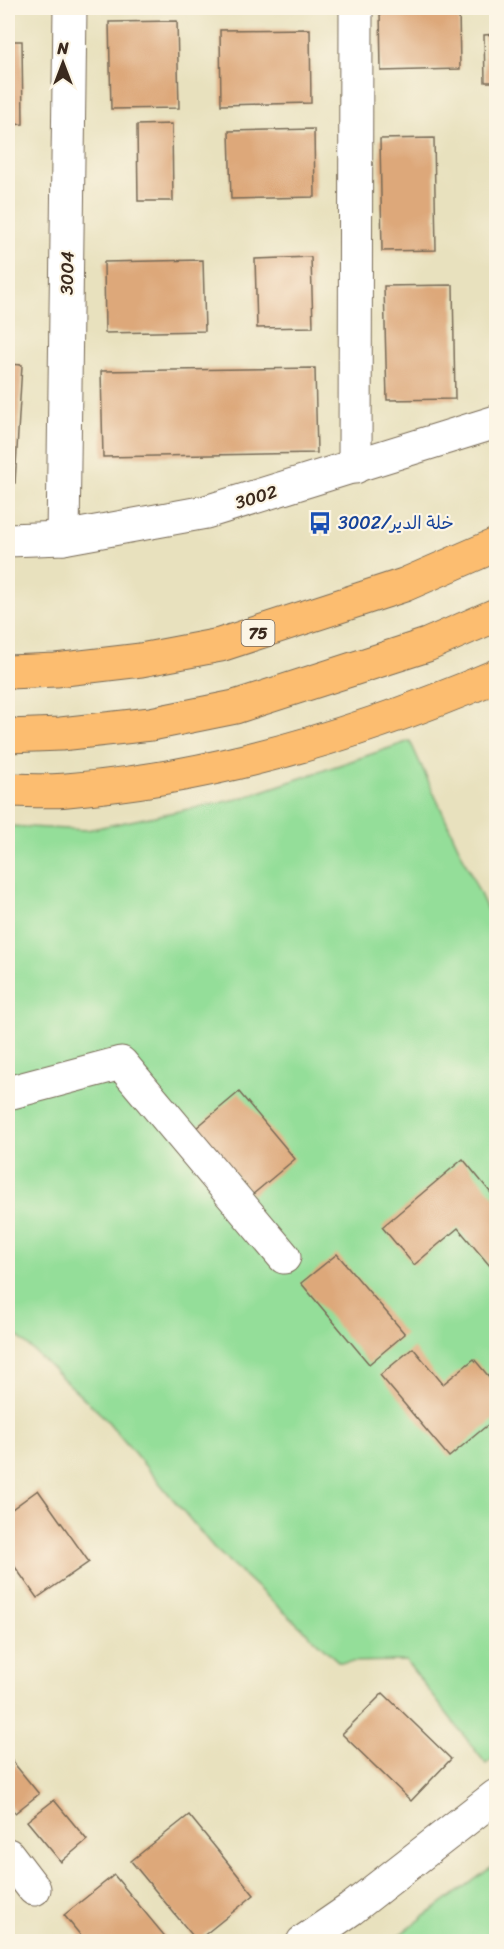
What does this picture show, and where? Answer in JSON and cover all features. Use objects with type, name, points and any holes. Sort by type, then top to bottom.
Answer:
[{"type":"highway","name":"75","points":[[8,672],[56,670],[141,660],[220,645],[404,585],[496,545]]},
{"type":"highway","points":[[8,736],[61,735],[151,724],[236,707],[427,645],[496,615]]},
{"type":"highway","points":[[8,790],[77,789],[160,779],[249,762],[447,697],[496,676]]},
{"type":"street","name":"3004","points":[[63,537],[70,8]]},
{"type":"street","points":[[355,467],[356,8]]},
{"type":"street","name":"3002","points":[[8,540],[63,537],[206,512],[496,422]]},
{"type":"street","points":[[8,1093],[121,1063],[284,1257]]},
{"type":"street","points":[[303,1941],[351,1909],[496,1796]]},
{"type":"street","points":[[8,1855],[34,1889]]},
{"type":"green space","points":[[410,741],[496,929],[496,1756],[486,1764],[406,1661],[339,1662],[214,1548],[105,1418],[8,1327],[8,826],[87,830],[242,798]]},
{"type":"green space","points":[[496,1864],[496,1941],[391,1941]]},
{"type":"building","points":[[380,8],[459,8],[460,69],[381,71]]},
{"type":"building","points":[[177,21],[179,108],[111,109],[109,22]]},
{"type":"building","points":[[310,29],[311,103],[221,105],[220,30]]},
{"type":"building","points":[[496,34],[496,82],[485,82],[484,35]]},
{"type":"building","points":[[8,41],[22,41],[23,124],[8,125]]},
{"type":"building","points":[[172,124],[173,201],[138,201],[137,125]]},
{"type":"building","points":[[314,129],[315,197],[231,199],[229,131]]},
{"type":"building","points":[[434,138],[436,250],[382,251],[380,139]]},
{"type":"building","points":[[311,257],[313,327],[257,328],[255,259]]},
{"type":"building","points":[[203,260],[205,331],[105,333],[104,262]]},
{"type":"building","points":[[453,285],[455,399],[387,400],[384,286]]},
{"type":"building","points":[[8,364],[22,365],[15,483],[8,483]]},
{"type":"building","points":[[315,368],[317,453],[103,457],[101,371]]},
{"type":"building","points":[[239,1092],[295,1159],[252,1195],[196,1128]]},
{"type":"building","points":[[463,1159],[496,1199],[496,1260],[490,1266],[458,1228],[414,1265],[382,1227]]},
{"type":"building","points":[[337,1254],[405,1334],[369,1364],[301,1283]]},
{"type":"building","points":[[413,1348],[443,1384],[474,1359],[496,1385],[496,1418],[449,1457],[380,1375]]},
{"type":"building","points":[[38,1490],[89,1562],[37,1598],[8,1557],[8,1512]]},
{"type":"building","points":[[383,1693],[451,1759],[411,1801],[342,1734]]},
{"type":"building","points":[[8,1756],[39,1794],[15,1813],[8,1804]]},
{"type":"building","points":[[54,1800],[87,1840],[61,1862],[27,1821]]},
{"type":"building","points":[[189,1815],[254,1895],[197,1941],[131,1861]]},
{"type":"building","points":[[114,1875],[168,1940],[86,1942],[64,1915]]},
{"type":"place","name":"خلة الدير/3002","points":[[320,523]]}]
